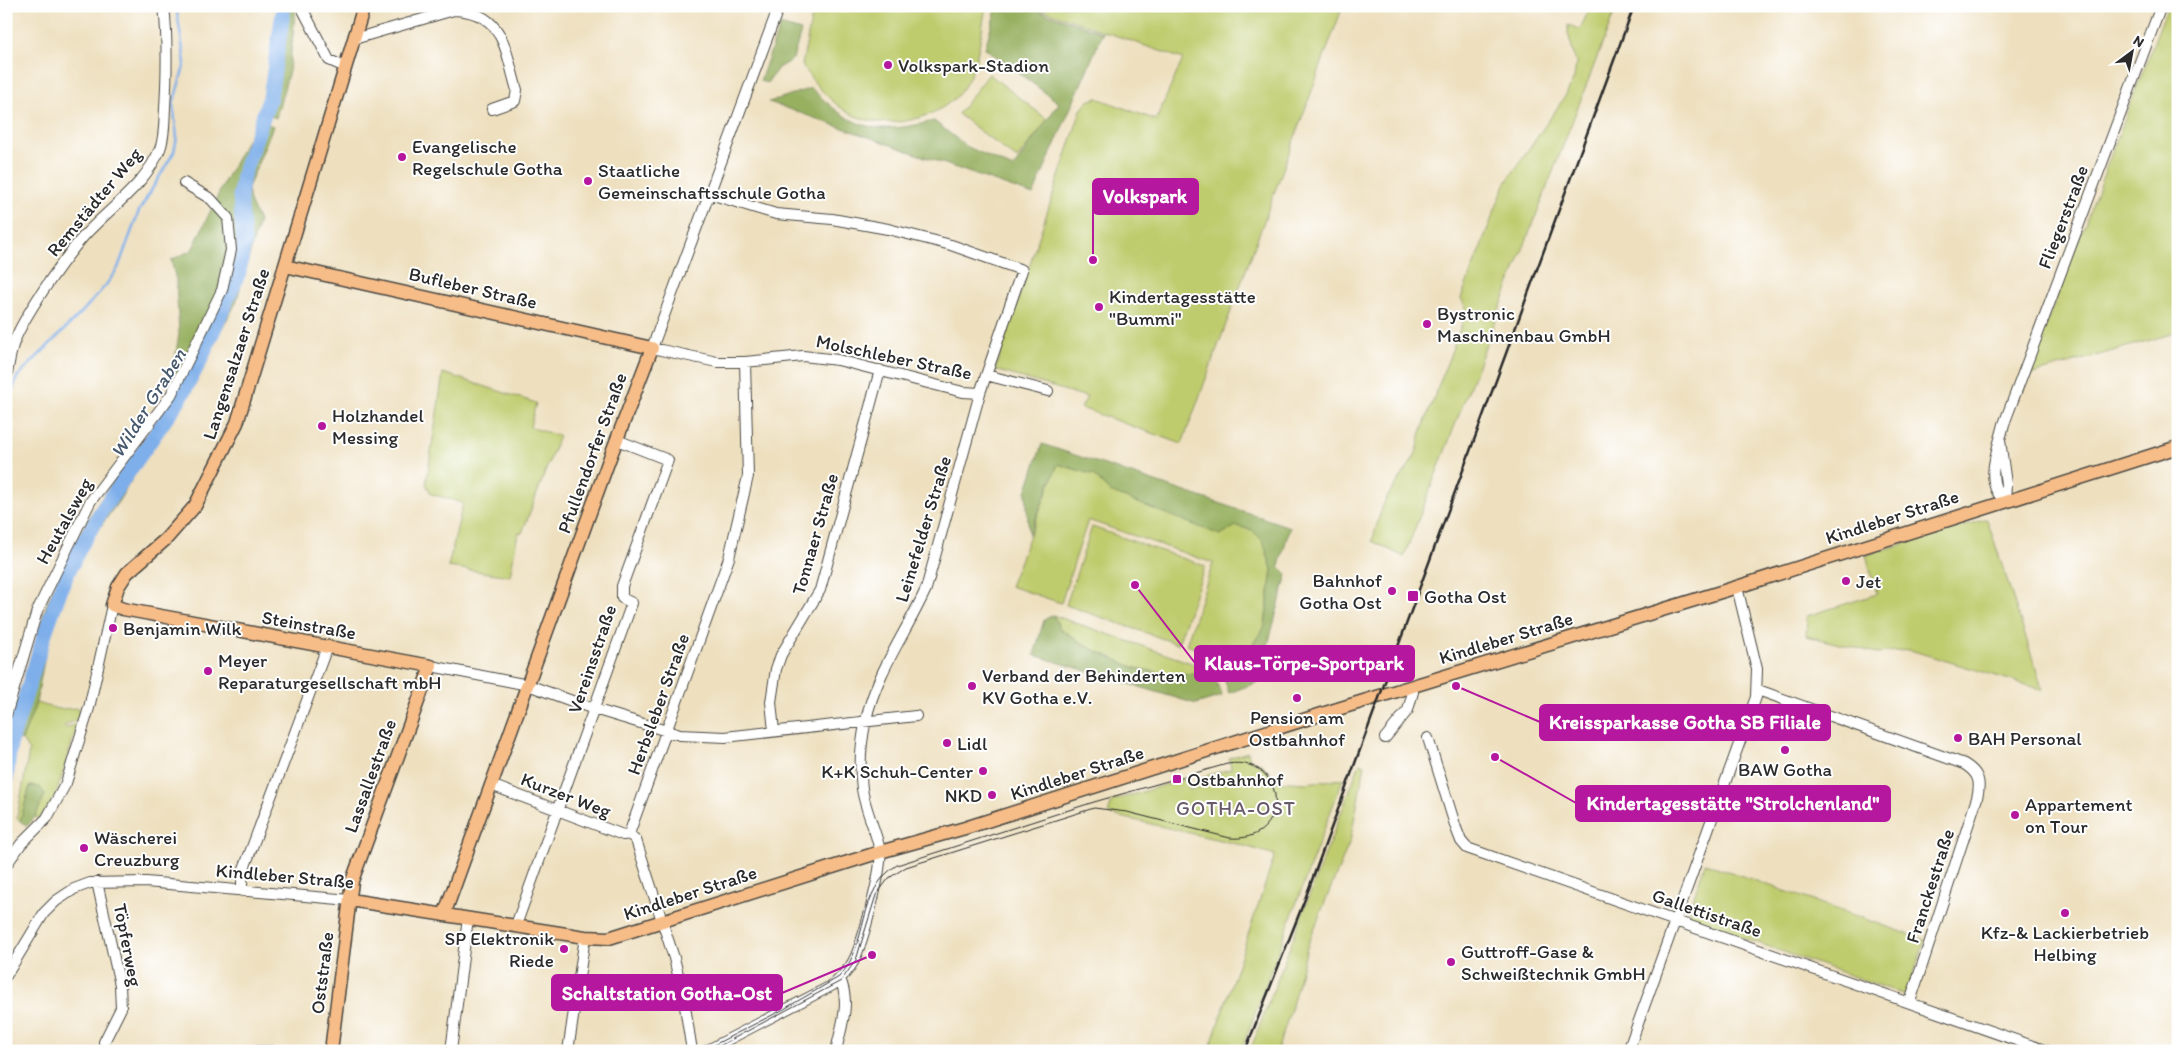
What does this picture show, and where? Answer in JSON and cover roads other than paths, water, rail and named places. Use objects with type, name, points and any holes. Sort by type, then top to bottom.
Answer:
[{"type":"main road","name":"Langensalzaer Straße","points":[[112,605],[118,587],[127,573],[182,523],[203,494],[237,423],[364,6]]},
{"type":"main road","name":"Bufleber Straße","points":[[285,266],[652,348]]},
{"type":"main road","name":"Pfullendorfer Straße","points":[[444,915],[652,348]]},
{"type":"main road","name":"Kindleber Straße","points":[[350,900],[516,925],[585,938],[609,938],[880,852],[965,828],[1341,708],[1737,587],[2178,447]]},
{"type":"main road","name":"Steinstraße","points":[[112,605],[124,609],[431,666]]},
{"type":"main road","name":"Lassallestraße","points":[[350,900],[352,881],[431,666]]},
{"type":"main road","name":"Oststraße","points":[[331,1051],[350,900]]},
{"type":"street","name":"Remstädter Weg","points":[[6,379],[13,346],[21,327],[52,280],[82,238],[150,168],[160,149],[164,132],[167,82],[168,38],[164,6]]},
{"type":"street","points":[[301,6],[329,60],[345,66]]},
{"type":"street","name":"Pfullendorfer Straße","points":[[652,348],[779,6]]},
{"type":"street","name":"Fliegerstraße","points":[[2005,501],[2006,484],[2000,440],[2004,424],[2161,6]]},
{"type":"street","points":[[354,39],[454,10],[471,11],[481,15],[498,30],[517,90],[514,101],[492,109]]},
{"type":"street","name":"Heutalsweg","points":[[6,715],[37,611],[90,502],[171,395],[222,290],[231,250],[228,218],[211,199],[184,183]]},
{"type":"street","name":"Leinefelder Straße","points":[[710,194],[776,214],[888,229],[951,245],[1022,270],[980,393],[926,589],[913,618],[881,673],[866,721],[861,760],[862,790],[880,852]]},
{"type":"street","name":"Molschleber Straße","points":[[652,348],[718,362],[745,362],[803,356],[838,360],[963,392],[980,393]]},
{"type":"street","name":"Herbsleber Straße","points":[[629,834],[729,558],[746,486],[745,362]]},
{"type":"street","name":"Tonnaer Straße","points":[[774,730],[771,702],[776,669],[781,655],[820,590],[880,370]]},
{"type":"street","points":[[986,374],[1048,390]]},
{"type":"street","name":"Vereinsstraße","points":[[516,925],[632,603],[622,598],[622,586],[668,460],[617,440]]},
{"type":"street","points":[[1628,1051],[1758,690],[1757,669],[1737,587]]},
{"type":"street","name":"Langensalzaer Straße","points":[[6,865],[22,844],[48,818],[66,783],[89,708],[112,605]]},
{"type":"street","points":[[242,891],[242,874],[327,647]]},
{"type":"street","name":"Steinstraße","points":[[431,666],[528,685],[594,709],[667,732],[717,737],[916,716]]},
{"type":"street","name":"Franckestraße","points":[[1758,690],[1964,764],[1977,774],[1980,782],[1977,798],[1910,1002]]},
{"type":"street","points":[[1385,738],[1404,715],[1413,692]]},
{"type":"street","name":"Gallettistraße","points":[[1428,738],[1456,828],[1461,841],[1467,848],[2047,1051]]},
{"type":"street","name":"Kurzer Weg","points":[[491,785],[623,836],[629,834]]},
{"type":"street","points":[[629,834],[636,840],[674,958],[684,1000],[692,1051]]},
{"type":"street","points":[[706,1051],[822,992],[840,979],[849,969],[858,950],[875,883],[880,852]]},
{"type":"street","name":"Kindleber Straße","points":[[6,976],[44,913],[56,900],[74,889],[97,882],[146,882],[350,900]]},
{"type":"street","name":"Töpferweg","points":[[97,882],[120,985],[121,1008],[104,1042]]},
{"type":"street","points":[[452,1051],[468,918]]},
{"type":"street","points":[[568,1051],[585,938]]},
{"type":"street","points":[[836,1051],[846,1008],[844,990],[840,979]]},
{"type":"street","points":[[257,1051],[272,1051]]},
{"type":"waterway","points":[[6,410],[17,377],[83,311],[118,268],[139,211],[174,152],[177,137],[173,104],[185,63],[176,6]]},
{"type":"waterway","name":"Wilder Graben","points":[[6,780],[10,745],[46,630],[63,583],[79,549],[102,510],[181,397],[201,359],[239,272],[244,242],[240,196],[243,175],[270,97],[284,6]]},
{"type":"tram line","points":[[702,1051],[784,1009],[839,977],[849,964],[875,889],[884,876],[897,865],[1094,802],[1227,764],[1248,765],[1262,772],[1272,784],[1275,799],[1273,814],[1265,827],[1251,836],[1230,838],[1127,812],[1094,808],[906,867],[889,878],[876,895],[856,960],[841,981],[710,1051]]},
{"type":"tram line","points":[[238,1051],[265,1049],[293,1051]]},
{"type":"railway","points":[[1245,1051],[1305,899],[1634,6]]},
{"type":"place","name":"Volkspark-Stadion","points":[[888,65]]},
{"type":"place","name":"Evangelische Regelschule Gotha","points":[[402,157]]},
{"type":"place","name":"Staatliche Gemeinschaftsschule Gotha","points":[[588,181]]},
{"type":"place","name":"Volkspark","points":[[1093,260]]},
{"type":"place","name":"Kindertagesstätte \"Bummi\"","points":[[1099,307]]},
{"type":"place","name":"Bystronic Maschinenbau GmbH","points":[[1427,324]]},
{"type":"place","name":"Holzhandel Messing","points":[[322,426]]},
{"type":"place","name":"Jet","points":[[1846,581]]},
{"type":"place","name":"Klaus-Törpe-Sportpark","points":[[1135,585]]},
{"type":"place","name":"Bahnhof Gotha Ost","points":[[1392,591]]},
{"type":"place","name":"Gotha Ost","points":[[1413,596]]},
{"type":"place","name":"Benjamin Wilk","points":[[113,628]]},
{"type":"place","name":"Meyer Reparaturgesellschaft mbH","points":[[208,671]]},
{"type":"place","name":"Verband der Behinderten KV Gotha e.V.","points":[[972,686]]},
{"type":"place","name":"Kreissparkasse Gotha SB Filiale","points":[[1456,686]]},
{"type":"place","name":"Pension am Ostbahnhof","points":[[1297,698]]},
{"type":"place","name":"BAH Personal","points":[[1958,738]]},
{"type":"place","name":"Lidl","points":[[947,743]]},
{"type":"place","name":"BAW Gotha","points":[[1785,750]]},
{"type":"place","name":"Kindertagesstätte \"Strolchenland\"","points":[[1495,757]]},
{"type":"place","name":"K+K Schuh-Center","points":[[983,771]]},
{"type":"place","name":"Ostbahnhof","points":[[1177,779]]},
{"type":"place","name":"NKD","points":[[992,795]]},
{"type":"place","name":"Appartement on Tour","points":[[2015,815]]},
{"type":"place","name":"Wäscherei Creuzburg","points":[[84,848]]},
{"type":"place","name":"Kfz-& Lackierbetrieb Helbing","points":[[2065,913]]},
{"type":"place","name":"SP Elektronik Riede","points":[[564,949]]},
{"type":"place","name":"Schaltstation Gotha-Ost","points":[[872,955]]},
{"type":"place","name":"Guttroff-Gase & Schweißtechnik GmbH","points":[[1451,962]]},
{"type":"district","name":"GOTHA-OST","points":[[1236,808]]}]
